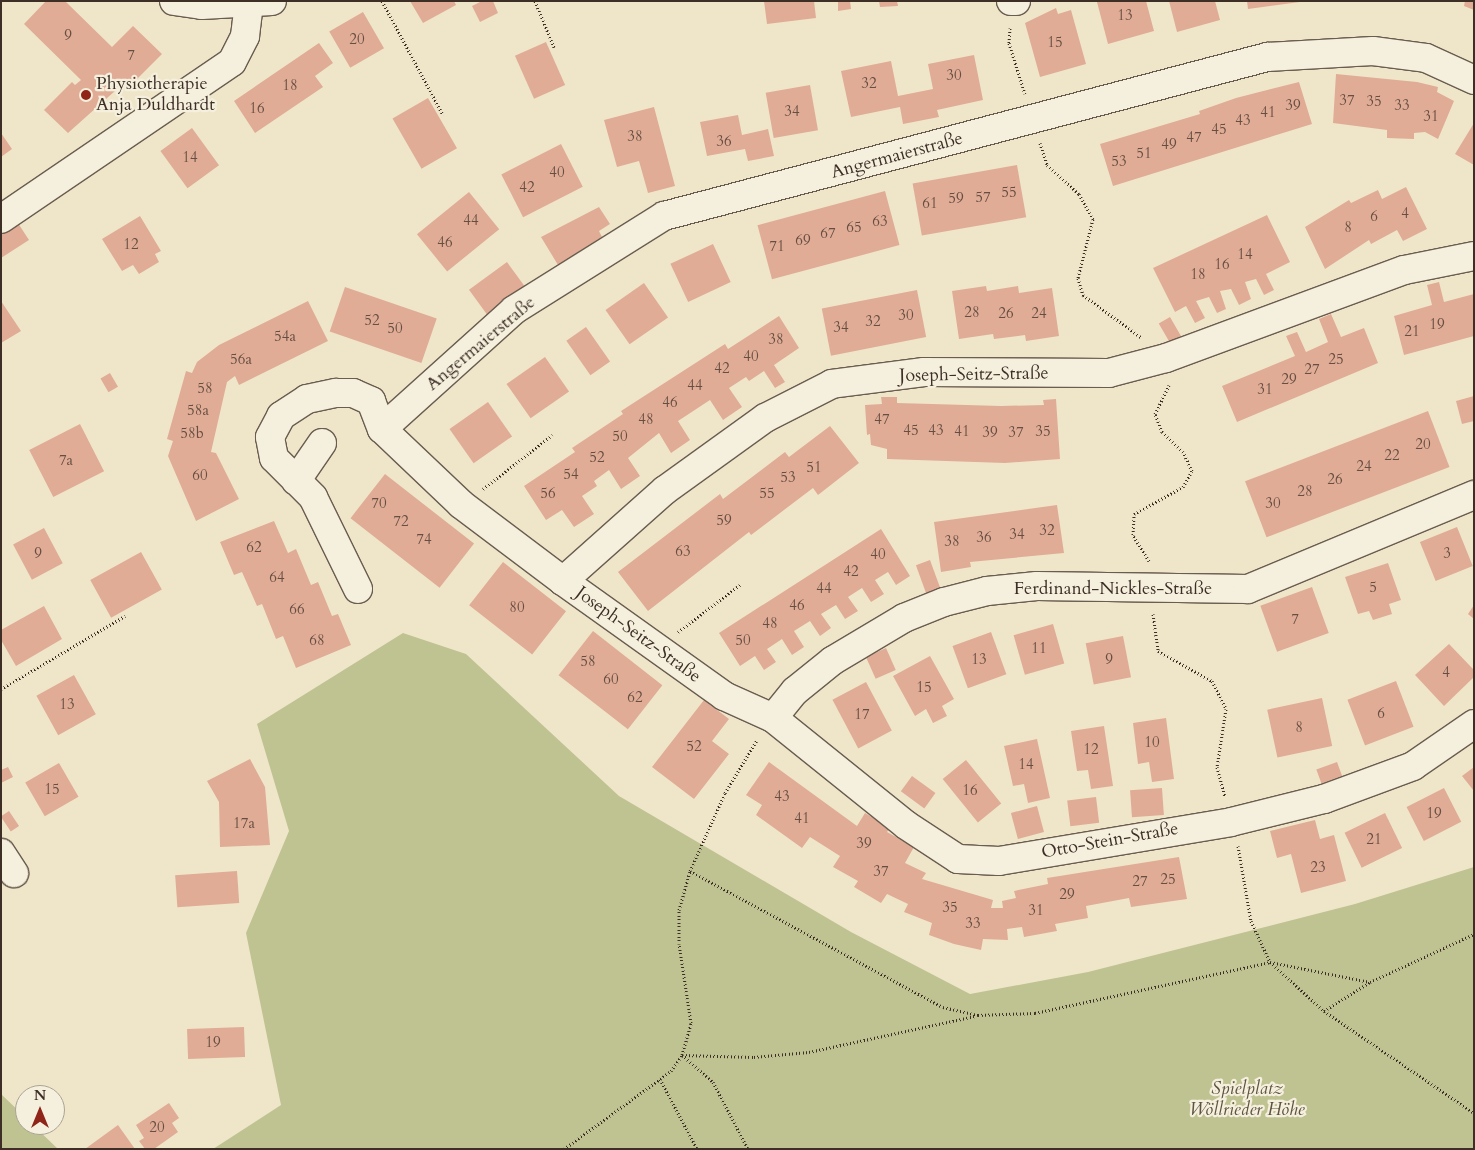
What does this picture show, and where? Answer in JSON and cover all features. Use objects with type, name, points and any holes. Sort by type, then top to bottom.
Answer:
[{"type":"street","points":[[1,219],[232,62],[260,3],[174,1]]},
{"type":"street","points":[[1011,1],[1016,1]]},
{"type":"street","name":"Angermaierstraße","points":[[382,429],[514,310],[664,216],[892,160],[1033,119],[1267,57],[1373,51],[1426,58],[1474,80]]},
{"type":"street","name":"Joseph-Seitz-Straße","points":[[773,718],[724,696],[657,650],[563,581],[665,490],[765,418],[832,384],[924,372],[1109,373],[1166,358],[1404,270],[1474,256]]},
{"type":"street","points":[[358,589],[312,497],[274,458],[270,437],[281,416],[307,399],[353,393],[371,401],[382,429],[462,504],[563,581]]},
{"type":"street","points":[[296,481],[322,443]]},
{"type":"street","name":"Ferdinand-Nickles-Straße","points":[[773,718],[795,691],[832,661],[904,618],[944,602],[987,591],[1037,586],[1248,589],[1474,495]]},
{"type":"street","name":"Otto-Stein-Straße","points":[[773,718],[906,825],[958,859],[999,861],[1231,822],[1324,799],[1413,766],[1474,724]]},
{"type":"path","points":[[382,1],[443,115]]},
{"type":"path","points":[[535,1],[554,47]]},
{"type":"path","points":[[1009,42],[1033,119]]},
{"type":"path","points":[[1041,146],[1047,165],[1079,194],[1093,219],[1078,278],[1083,295],[1119,318]]},
{"type":"path","points":[[1148,559],[1133,535],[1134,514],[1182,487],[1192,471],[1183,452],[1162,432],[1155,414]]},
{"type":"path","points":[[462,504],[552,435]]},
{"type":"path","points":[[657,650],[741,584]]},
{"type":"path","points":[[1159,588],[1153,609],[1158,651],[1212,681],[1226,709],[1217,767],[1231,822],[1251,921],[1270,962],[1324,1011],[1403,1069],[1474,1113]]},
{"type":"path","points":[[1,689],[125,616]]},
{"type":"path","points":[[564,1149],[660,1079],[682,1055],[692,1023],[679,944],[679,910],[690,871],[725,793],[773,718]]},
{"type":"path","points":[[690,871],[943,1007],[978,1015]]},
{"type":"path","points":[[1324,1011],[1370,982],[1474,934]]},
{"type":"path","points":[[682,1055],[754,1057],[809,1052],[978,1015],[1035,1013],[1270,962],[1370,982]]},
{"type":"path","points":[[682,1055],[713,1082],[748,1149]]},
{"type":"path","points":[[660,1079],[697,1149]]},
{"type":"green space","name":"Spielplatz Wöllrieder Höhe","points":[[403,633],[466,654],[619,796],[851,932],[970,994],[1088,972],[1355,904],[1474,867],[1474,1149],[213,1149],[281,1105],[246,933],[289,831],[257,724]]},
{"type":"green space","points":[[1,1094],[15,1107],[15,1135],[43,1135],[58,1149],[1,1149]]},
{"type":"building","points":[[46,1],[65,1],[112,47],[133,26],[162,54],[130,86],[125,82],[68,133],[44,110],[72,82],[75,85],[81,80],[24,24]]},
{"type":"building","points":[[410,1],[454,1],[456,5],[423,23]]},
{"type":"building","points":[[482,1],[493,1],[498,13],[480,22],[472,6]]},
{"type":"building","points":[[764,1],[814,1],[816,18],[767,24]]},
{"type":"building","points":[[838,1],[850,1],[851,9],[838,11]]},
{"type":"building","points":[[879,1],[897,1],[898,6],[880,7]]},
{"type":"building","points":[[1146,1],[1154,31],[1108,44],[1097,2]]},
{"type":"building","points":[[1169,1],[1215,1],[1220,20],[1177,32]]},
{"type":"building","points":[[1247,1],[1300,1],[1300,2],[1248,9]]},
{"type":"building","points":[[1465,1],[1474,1],[1474,10],[1464,6]]},
{"type":"building","points":[[1056,8],[1058,14],[1071,10],[1086,64],[1040,77],[1025,23]]},
{"type":"building","points":[[363,12],[384,48],[350,68],[329,32]]},
{"type":"building","points":[[546,42],[565,85],[534,99],[515,56]]},
{"type":"building","points":[[319,43],[333,63],[315,76],[323,87],[255,133],[234,101]]},
{"type":"building","points":[[974,55],[983,100],[937,110],[939,117],[903,124],[900,107],[851,117],[841,71],[891,61],[898,96],[933,89],[928,64]]},
{"type":"building","points":[[1336,74],[1417,82],[1438,87],[1437,92],[1454,101],[1438,139],[1425,132],[1414,133],[1414,139],[1387,138],[1387,130],[1333,123]]},
{"type":"building","points":[[1299,82],[1312,124],[1113,186],[1100,144],[1200,114],[1199,111],[1236,98]]},
{"type":"building","points":[[810,85],[818,130],[774,138],[766,93]]},
{"type":"building","points":[[428,98],[457,148],[421,169],[392,118]]},
{"type":"building","points":[[654,107],[675,186],[648,193],[639,161],[617,167],[604,120]]},
{"type":"building","points":[[738,115],[742,135],[768,129],[774,156],[748,161],[745,149],[707,156],[700,122]]},
{"type":"building","points":[[1474,123],[1474,165],[1455,154]]},
{"type":"building","points":[[192,128],[219,165],[187,188],[160,151]]},
{"type":"building","points":[[1,133],[12,149],[1,157]]},
{"type":"building","points":[[561,144],[583,187],[523,217],[501,174]]},
{"type":"building","points":[[1017,165],[1026,217],[922,236],[913,183]]},
{"type":"building","points":[[1406,187],[1427,229],[1403,241],[1397,230],[1371,244],[1369,240],[1325,269],[1305,227],[1349,200],[1351,203],[1378,190],[1382,199]]},
{"type":"building","points":[[885,191],[899,245],[772,279],[757,225]]},
{"type":"building","points":[[469,192],[499,229],[447,271],[417,234]]},
{"type":"building","points":[[599,207],[610,224],[599,231],[602,237],[558,265],[541,237]]},
{"type":"building","points":[[1267,215],[1290,262],[1266,274],[1274,290],[1264,295],[1256,279],[1245,282],[1251,299],[1239,305],[1231,289],[1220,291],[1226,309],[1217,313],[1209,297],[1196,301],[1205,318],[1195,323],[1186,306],[1175,312],[1153,268]]},
{"type":"building","points":[[140,216],[161,251],[155,254],[159,262],[139,274],[133,265],[122,271],[102,239]]},
{"type":"building","points":[[16,220],[29,240],[1,258],[1,230]]},
{"type":"building","points":[[713,244],[731,282],[688,302],[670,264]]},
{"type":"building","points":[[507,262],[525,287],[487,315],[469,290]]},
{"type":"building","points":[[1439,282],[1444,302],[1474,294],[1474,336],[1404,355],[1394,316],[1432,305],[1427,285]]},
{"type":"building","points":[[644,283],[668,317],[630,344],[605,310]]},
{"type":"building","points":[[986,286],[987,291],[1018,286],[1019,293],[1052,288],[1059,336],[1026,341],[1025,335],[994,339],[993,334],[959,339],[952,291]]},
{"type":"building","points":[[345,287],[437,319],[421,363],[330,331]]},
{"type":"building","points":[[917,290],[926,337],[831,356],[822,309]]},
{"type":"building","points":[[1,301],[21,331],[1,343]]},
{"type":"building","points":[[308,301],[328,341],[239,385],[235,376],[227,382],[211,452],[216,453],[239,499],[196,521],[168,456],[173,441],[167,439],[186,371],[192,373],[197,362],[219,345]]},
{"type":"building","points":[[1331,314],[1341,337],[1364,328],[1378,363],[1237,422],[1222,386],[1295,356],[1286,336],[1297,332],[1306,352],[1328,342],[1319,319]]},
{"type":"building","points":[[779,316],[799,348],[774,365],[785,382],[775,388],[764,371],[749,381],[746,377],[729,388],[742,407],[723,420],[710,400],[678,421],[690,440],[671,453],[659,433],[628,458],[640,476],[621,489],[609,470],[594,481],[597,486],[582,496],[594,514],[574,527],[562,510],[546,520],[524,486],[575,452],[572,448],[623,414],[621,411],[725,344],[728,349]]},
{"type":"building","points":[[1170,317],[1181,336],[1170,343],[1159,324]]},
{"type":"building","points":[[586,327],[610,361],[590,375],[566,341]]},
{"type":"building","points":[[545,357],[569,391],[531,418],[506,384]]},
{"type":"building","points":[[110,373],[118,387],[108,392],[100,379]]},
{"type":"building","points":[[1474,396],[1474,421],[1462,424],[1456,401]]},
{"type":"building","points":[[881,397],[897,397],[897,403],[1001,406],[1044,405],[1043,400],[1056,399],[1060,459],[1005,463],[887,459],[887,449],[871,445],[870,434],[867,435],[865,405],[882,404]]},
{"type":"building","points":[[488,402],[512,436],[474,463],[449,429]]},
{"type":"building","points":[[1428,411],[1450,467],[1267,537],[1245,481]]},
{"type":"building","points":[[80,424],[104,471],[53,497],[29,450]]},
{"type":"building","points":[[830,426],[859,463],[818,495],[813,488],[751,535],[749,532],[648,611],[618,572],[720,494],[723,499],[785,452],[789,457]]},
{"type":"building","points":[[385,474],[474,544],[440,588],[351,518]]},
{"type":"building","points":[[1057,505],[1064,553],[970,562],[971,567],[941,572],[934,522]]},
{"type":"building","points":[[274,521],[288,553],[296,549],[311,585],[318,582],[332,616],[338,614],[351,645],[296,668],[283,636],[276,639],[262,604],[257,606],[242,572],[234,575],[220,542]]},
{"type":"building","points":[[1457,527],[1473,566],[1436,581],[1420,542]]},
{"type":"building","points":[[44,528],[63,563],[32,580],[13,544]]},
{"type":"building","points":[[881,529],[910,576],[896,585],[888,572],[875,580],[884,594],[871,602],[862,588],[848,597],[858,611],[845,619],[836,605],[821,614],[831,628],[820,636],[810,621],[794,631],[804,647],[792,655],[782,639],[767,649],[776,662],[764,670],[755,656],[740,666],[719,633]]},
{"type":"building","points":[[141,552],[162,590],[111,618],[90,580]]},
{"type":"building","points":[[930,560],[941,590],[927,595],[916,565]]},
{"type":"building","points":[[503,562],[566,611],[532,655],[469,605]]},
{"type":"building","points":[[1388,563],[1401,600],[1389,604],[1392,614],[1373,620],[1369,611],[1358,614],[1345,577]]},
{"type":"building","points":[[1312,587],[1329,633],[1277,652],[1260,606]]},
{"type":"building","points":[[1474,605],[1474,619],[1468,614]]},
{"type":"building","points":[[44,606],[62,639],[16,666],[1,640],[1,630]]},
{"type":"building","points":[[1053,624],[1064,663],[1025,675],[1014,635]]},
{"type":"building","points":[[593,631],[662,685],[628,729],[559,675]]},
{"type":"building","points":[[991,632],[1006,674],[968,688],[952,646]]},
{"type":"building","points":[[1123,636],[1131,677],[1094,684],[1086,643]]},
{"type":"building","points":[[1449,644],[1474,670],[1474,677],[1444,706],[1415,675]]},
{"type":"building","points":[[886,648],[896,670],[876,679],[866,657]]},
{"type":"building","points":[[930,656],[954,699],[942,706],[947,716],[933,723],[926,709],[915,716],[893,676]]},
{"type":"building","points":[[74,675],[96,714],[58,735],[36,696]]},
{"type":"building","points":[[1396,681],[1414,727],[1365,745],[1347,700]]},
{"type":"building","points":[[866,682],[892,731],[858,748],[832,700]]},
{"type":"building","points":[[1322,698],[1332,746],[1277,758],[1267,710]]},
{"type":"building","points":[[704,700],[729,719],[712,741],[729,754],[694,799],[652,767]]},
{"type":"building","points":[[1166,718],[1174,779],[1152,782],[1149,762],[1138,764],[1133,723]]},
{"type":"building","points":[[1104,726],[1113,786],[1091,789],[1088,770],[1077,771],[1071,731]]},
{"type":"building","points":[[1037,739],[1050,798],[1028,803],[1024,784],[1013,786],[1004,746]]},
{"type":"building","points":[[250,759],[265,787],[270,845],[220,847],[219,802],[207,781]]},
{"type":"building","points":[[966,760],[1001,804],[978,822],[943,779]]},
{"type":"building","points":[[769,762],[857,826],[865,813],[890,828],[887,832],[914,847],[905,863],[926,873],[922,879],[993,900],[991,908],[1003,908],[1002,901],[1016,898],[1014,891],[1048,884],[1047,878],[1179,857],[1187,899],[1131,907],[1129,898],[1086,906],[1088,918],[1055,924],[1057,931],[1024,937],[1022,927],[1007,929],[1008,940],[983,939],[981,950],[954,944],[929,935],[932,923],[904,912],[908,904],[887,894],[881,903],[854,887],[858,881],[833,867],[840,856],[810,837],[802,848],[756,815],[762,805],[746,795]]},
{"type":"building","points":[[1337,762],[1342,776],[1321,784],[1316,770]]},
{"type":"building","points":[[59,763],[78,797],[45,816],[25,782]]},
{"type":"building","points":[[8,767],[13,777],[1,783],[1,770]]},
{"type":"building","points":[[1474,767],[1474,791],[1462,776]]},
{"type":"building","points":[[912,776],[935,793],[924,808],[901,791]]},
{"type":"building","points":[[1162,788],[1164,815],[1132,817],[1130,790]]},
{"type":"building","points":[[1444,788],[1461,822],[1424,841],[1407,807]]},
{"type":"building","points":[[1096,797],[1099,823],[1070,826],[1067,801]]},
{"type":"building","points":[[1037,806],[1044,832],[1018,839],[1011,813]]},
{"type":"building","points":[[9,811],[19,826],[11,832],[1,817]]},
{"type":"building","points":[[1385,813],[1402,848],[1362,868],[1345,833]]},
{"type":"building","points":[[1315,820],[1320,839],[1334,835],[1346,881],[1301,893],[1291,854],[1277,858],[1270,831]]},
{"type":"building","points":[[237,871],[239,903],[177,907],[175,875]]},
{"type":"building","points":[[244,1027],[245,1057],[188,1059],[187,1029]]},
{"type":"building","points":[[169,1103],[179,1118],[172,1123],[178,1132],[154,1149],[145,1149],[139,1141],[144,1138],[136,1125]]},
{"type":"building","points":[[118,1125],[135,1149],[85,1149]]},
{"type":"place","name":"Physiotherapie Anja Duldhardt","points":[[86,95]]}]
